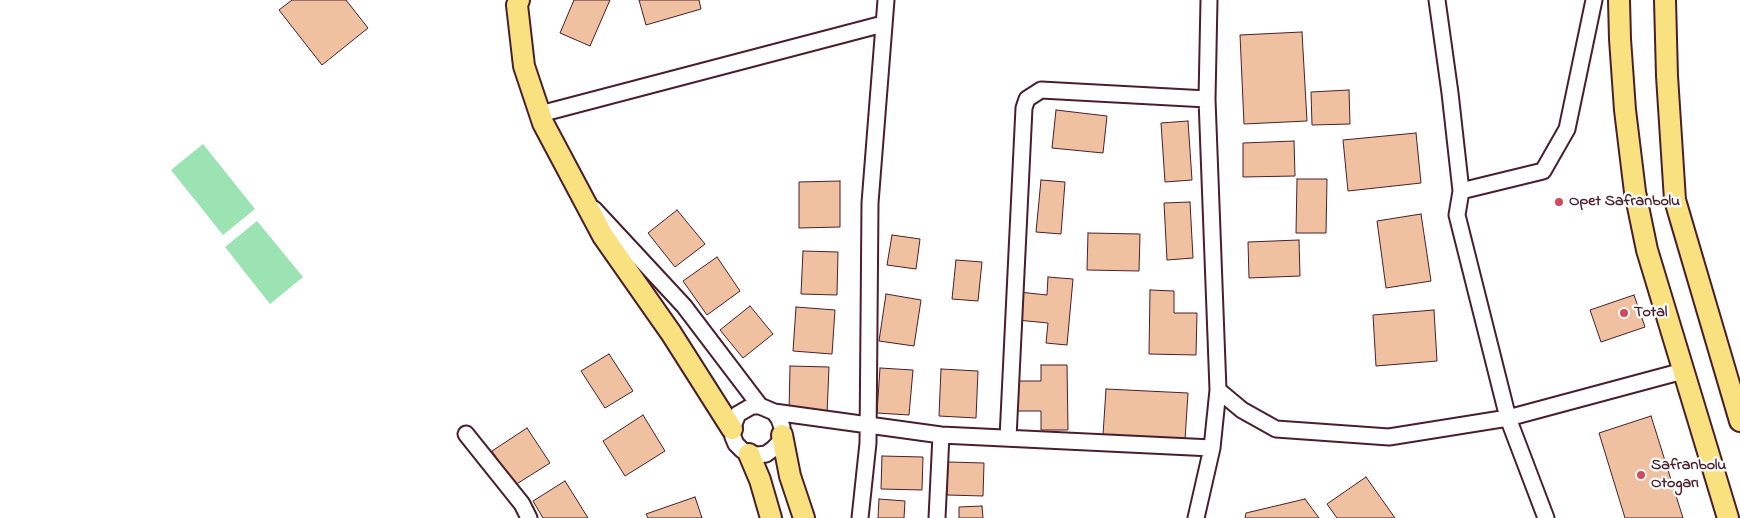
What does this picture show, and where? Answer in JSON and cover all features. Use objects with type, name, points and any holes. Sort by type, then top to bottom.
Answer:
[{"type":"main road","points":[[519,0],[517,5],[524,66],[542,123],[603,236],[671,333],[732,429]]},
{"type":"main road","points":[[1619,0],[1625,101],[1635,192],[1647,250],[1728,518]]},
{"type":"main road","points":[[1665,0],[1667,76],[1675,200],[1740,421]]},
{"type":"main road","points":[[782,435],[790,476],[804,518]]},
{"type":"main road","points":[[749,454],[760,480],[771,518]]},
{"type":"street","points":[[860,518],[868,443],[870,203],[886,0]]},
{"type":"street","points":[[1196,518],[1212,448],[1218,390],[1207,99],[1209,0]]},
{"type":"street","points":[[1437,0],[1461,191],[1457,216],[1508,418],[1546,518]]},
{"type":"street","points":[[1461,191],[1543,171],[1567,129],[1594,0]]},
{"type":"street","points":[[540,114],[884,24]]},
{"type":"street","points":[[1008,438],[1024,108],[1027,99],[1041,90],[1207,99]]},
{"type":"street","points":[[581,196],[684,306],[760,406]]},
{"type":"street","points":[[1218,390],[1242,410],[1276,429],[1389,437],[1508,418],[1683,371]]},
{"type":"street","points":[[752,406],[768,408],[774,412],[782,427],[782,435],[779,443],[773,449],[766,454],[749,454],[736,444],[732,429],[738,414],[752,406]]},
{"type":"street","points":[[774,412],[941,435],[1212,448]]},
{"type":"street","points":[[466,434],[522,504],[529,518]]},
{"type":"street","points":[[937,518],[941,435]]},
{"type":"green space","points":[[203,144],[255,209],[223,235],[171,170]]},
{"type":"green space","points":[[257,221],[303,277],[270,304],[225,247]]},
{"type":"building","points":[[292,0],[346,0],[368,28],[322,65],[279,10]]},
{"type":"building","points":[[574,0],[610,0],[590,46],[560,33]]},
{"type":"building","points":[[639,0],[699,0],[701,9],[646,25]]},
{"type":"building","points":[[1302,32],[1307,121],[1244,124],[1240,35]]},
{"type":"building","points":[[1349,90],[1350,124],[1312,125],[1311,92]]},
{"type":"building","points":[[1056,110],[1107,116],[1103,153],[1052,148]]},
{"type":"building","points":[[1188,121],[1192,180],[1165,182],[1161,123]]},
{"type":"building","points":[[1416,133],[1421,183],[1348,191],[1343,140]]},
{"type":"building","points":[[1294,141],[1295,176],[1243,177],[1243,143]]},
{"type":"building","points":[[1297,179],[1327,179],[1326,233],[1296,233]]},
{"type":"building","points":[[1041,180],[1065,182],[1061,234],[1036,232]]},
{"type":"building","points":[[840,181],[840,227],[799,228],[799,182]]},
{"type":"building","points":[[1190,202],[1193,258],[1167,260],[1164,203]]},
{"type":"building","points":[[677,210],[705,244],[675,267],[648,233]]},
{"type":"building","points":[[1421,214],[1431,281],[1386,288],[1377,221]]},
{"type":"building","points":[[1088,233],[1140,234],[1139,271],[1087,270]]},
{"type":"building","points":[[892,235],[920,239],[916,269],[887,265]]},
{"type":"building","points":[[1299,240],[1300,276],[1249,278],[1248,242]]},
{"type":"building","points":[[803,251],[838,252],[837,295],[801,294]]},
{"type":"building","points":[[717,257],[740,291],[707,315],[683,281]]},
{"type":"building","points":[[956,260],[982,262],[978,301],[952,299]]},
{"type":"building","points":[[1048,277],[1073,279],[1067,345],[1046,343],[1048,323],[1017,320],[1019,292],[1047,295]]},
{"type":"building","points":[[1150,290],[1174,291],[1174,313],[1197,313],[1196,355],[1149,354]]},
{"type":"building","points":[[886,294],[921,300],[914,346],[879,341]]},
{"type":"building","points":[[1634,295],[1645,327],[1601,342],[1590,310]]},
{"type":"building","points":[[750,306],[773,334],[743,358],[720,330]]},
{"type":"building","points":[[796,307],[835,310],[832,354],[793,351]]},
{"type":"building","points":[[1434,310],[1437,361],[1376,366],[1373,315]]},
{"type":"building","points":[[609,354],[633,391],[605,408],[581,371]]},
{"type":"building","points":[[1041,365],[1067,365],[1068,430],[1041,430],[1041,411],[1015,411],[1015,381],[1041,381]]},
{"type":"building","points":[[790,366],[829,367],[827,414],[789,413]]},
{"type":"building","points":[[880,368],[913,370],[909,415],[877,413]]},
{"type":"building","points":[[941,369],[978,371],[976,418],[939,416]]},
{"type":"building","points":[[1106,389],[1188,393],[1185,440],[1103,435]]},
{"type":"building","points":[[643,415],[665,451],[625,476],[603,441]]},
{"type":"building","name":"Safranbolu Otogarı","points":[[1651,416],[1683,518],[1625,518],[1599,433]]},
{"type":"building","points":[[527,428],[550,463],[515,485],[492,451]]},
{"type":"building","points":[[882,456],[923,457],[922,490],[881,489]]},
{"type":"building","points":[[948,462],[984,463],[983,496],[947,495]]},
{"type":"building","points":[[1366,477],[1395,518],[1337,518],[1327,504]]},
{"type":"building","points":[[565,481],[588,518],[543,518],[533,501]]},
{"type":"building","points":[[695,497],[702,518],[648,518],[646,514]]},
{"type":"building","points":[[879,499],[905,501],[904,518],[878,518]]},
{"type":"building","points":[[1305,499],[1319,518],[1245,518],[1246,513]]},
{"type":"building","points":[[982,506],[983,518],[959,518],[959,507]]},
{"type":"place","name":"Opet Safranbolu","points":[[1559,202]]},
{"type":"place","name":"Total","points":[[1624,313]]},
{"type":"place","name":"Safranbolu Otogarı","points":[[1641,475]]}]
